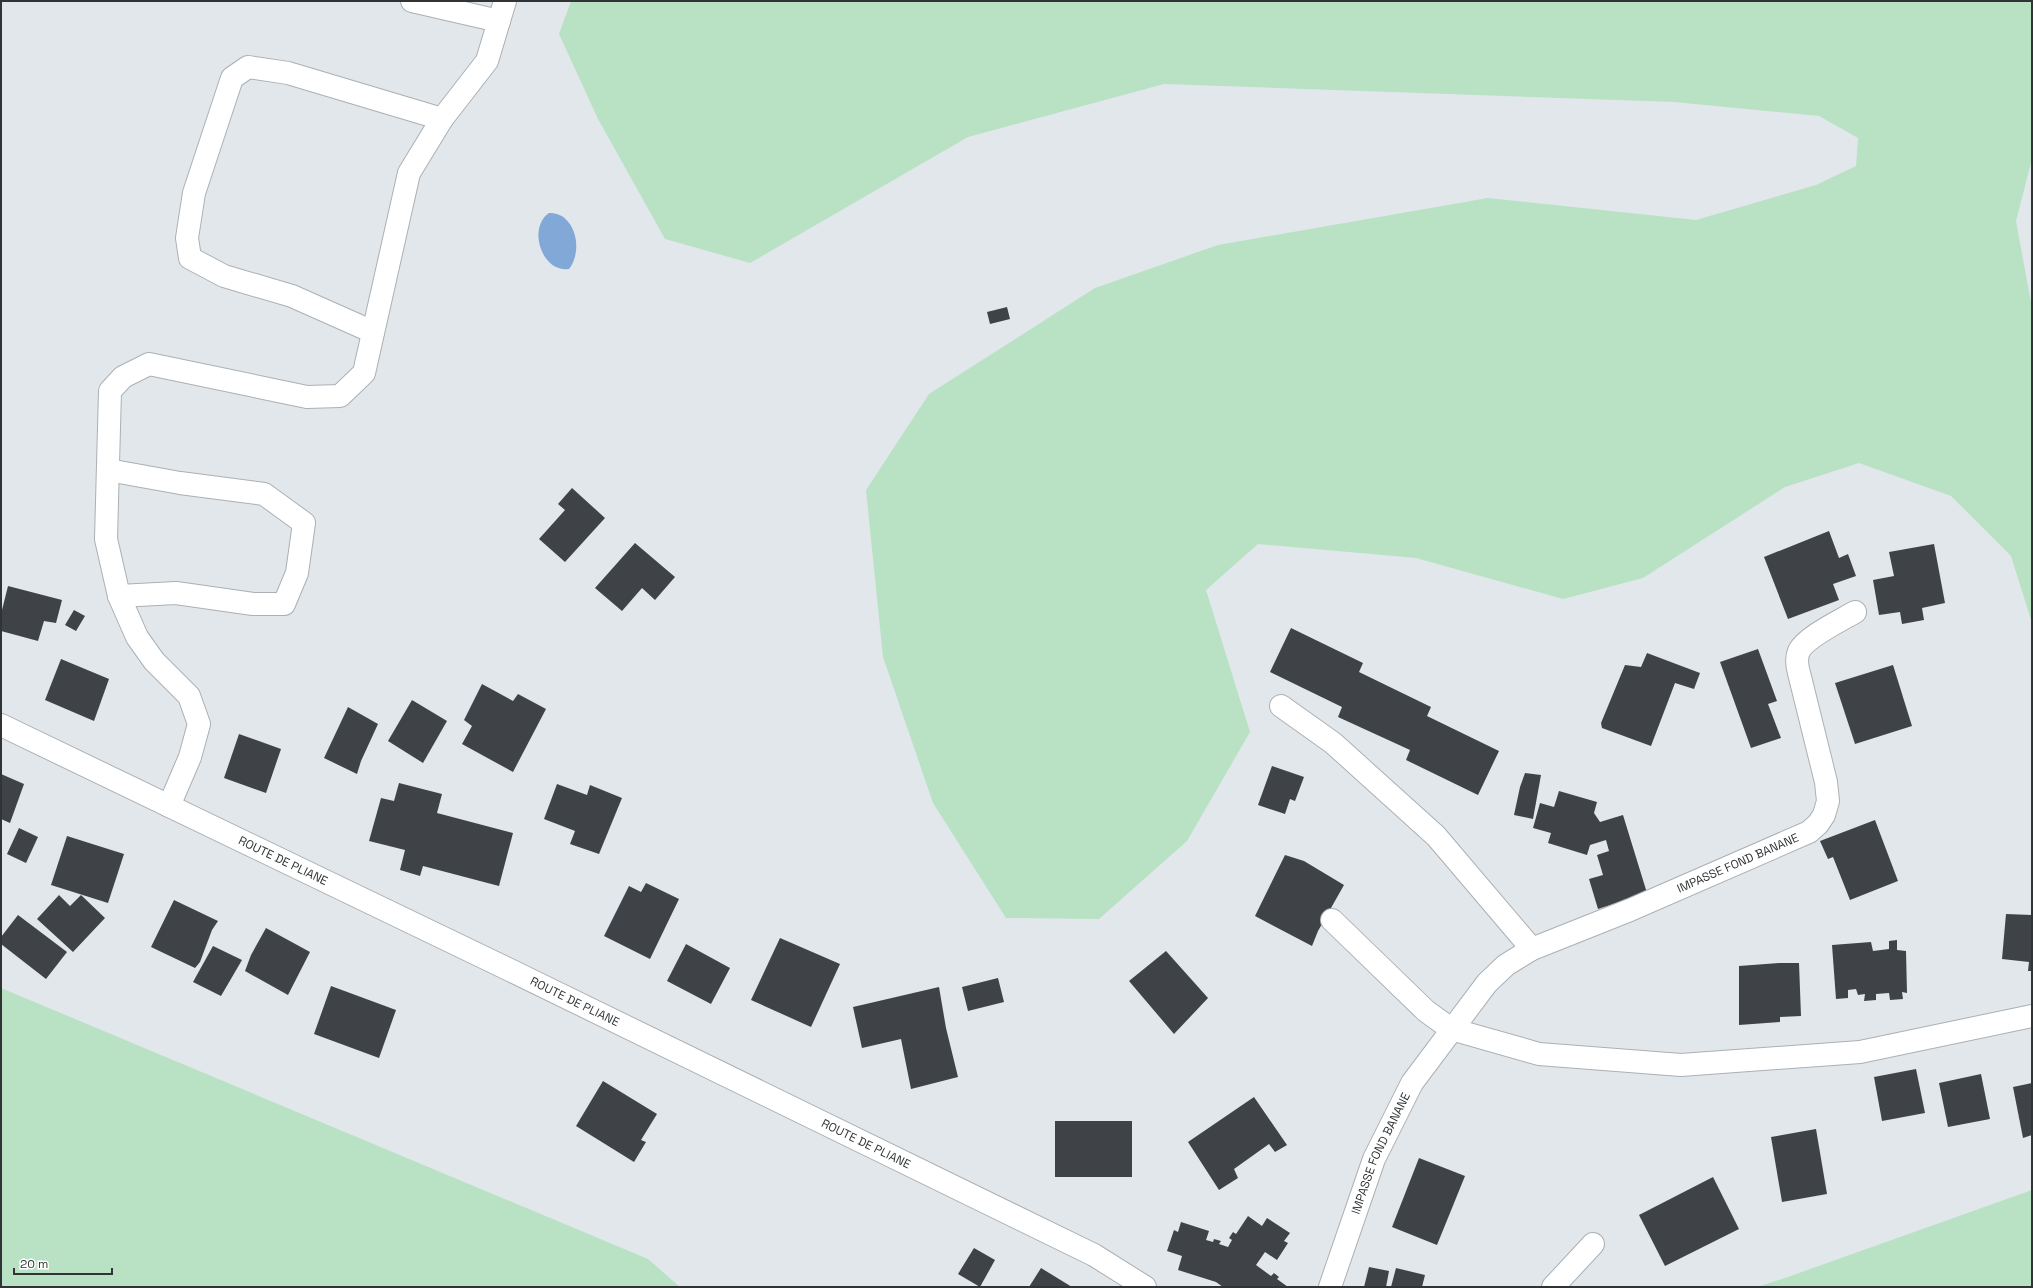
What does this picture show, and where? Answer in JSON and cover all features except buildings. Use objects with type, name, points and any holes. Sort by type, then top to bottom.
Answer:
[{"type":"street","points":[[169,806],[190,757],[199,724],[189,696],[154,661],[137,637],[119,596],[106,539],[110,391],[123,377],[149,364],[307,397],[340,396],[364,373],[409,174],[442,119],[487,61],[502,11],[412,1]]},
{"type":"street","points":[[373,332],[292,296],[224,276],[190,258],[187,238],[194,193],[232,78],[248,67],[288,73],[442,119]]},
{"type":"street","points":[[108,470],[180,483],[264,494],[304,523],[297,573],[284,604],[253,604],[176,593],[119,596]]},
{"type":"street","name":"IMPASSE FOND BANANE","points":[[1330,1287],[1374,1159],[1412,1083],[1486,983],[1506,965],[1532,950],[1630,910],[1809,832],[1818,824],[1824,815],[1828,801],[1826,782],[1799,673],[1797,663],[1798,652],[1804,643],[1855,612]]},
{"type":"street","points":[[1281,706],[1333,743],[1436,836],[1532,950]]},
{"type":"street","name":"ROUTE DE PLIANE","points":[[1,725],[1094,1255],[1145,1287]]},
{"type":"street","points":[[1332,920],[1426,1011],[1451,1029],[1539,1054],[1681,1065],[1860,1052],[2032,1016]]},
{"type":"street","points":[[1553,1287],[1593,1244]]},
{"type":"green space","points":[[571,1],[2032,1],[2032,159],[2016,221],[2032,308],[2032,623],[2011,556],[1951,496],[1859,463],[1785,487],[1643,578],[1563,599],[1416,558],[1258,544],[1206,590],[1250,732],[1187,841],[1099,919],[1006,918],[933,803],[883,657],[866,490],[929,394],[1095,288],[1218,245],[1488,198],[1696,220],[1816,185],[1856,166],[1858,138],[1819,116],[1674,102],[1164,84],[968,137],[750,263],[665,239],[598,119],[559,34]]},
{"type":"green space","points":[[1,988],[648,1259],[680,1287],[1,1287]]},
{"type":"green space","points":[[2032,1190],[2032,1287],[1757,1287],[1785,1278]]},
{"type":"water","points":[[549,213],[558,214],[571,225],[576,243],[576,252],[574,261],[569,269],[559,268],[551,264],[545,257],[541,248],[539,229],[542,220]]}]
